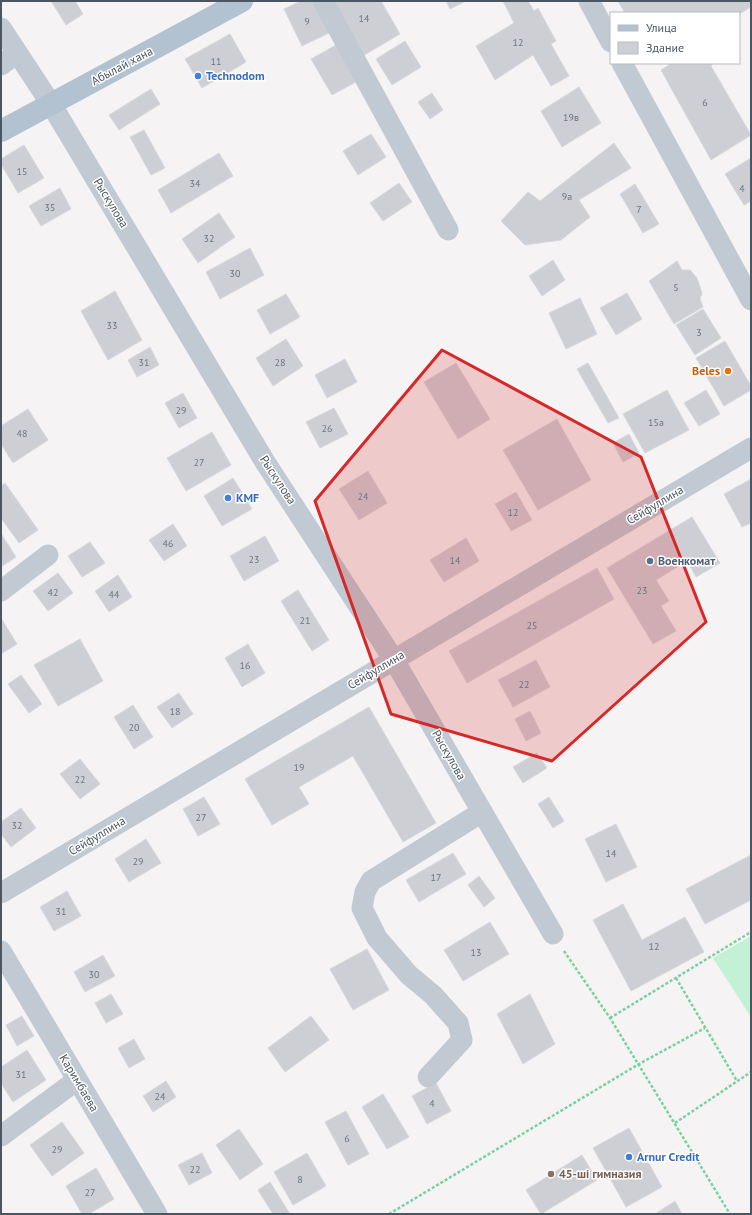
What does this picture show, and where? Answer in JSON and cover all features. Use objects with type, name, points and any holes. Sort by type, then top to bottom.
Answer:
[{"type":"main road","name":"Абылай хана","points":[[1,131],[242,1]]},
{"type":"street","points":[[323,1],[448,230]]},
{"type":"street","points":[[588,1],[610,40]]},
{"type":"street","name":"Рыскулова","points":[[1,28],[9,59],[51,104],[265,462],[394,660],[553,934]]},
{"type":"street","points":[[623,64],[750,295]]},
{"type":"street","name":"Сейфуллина","points":[[1,893],[751,448]]},
{"type":"street","points":[[1,591],[48,555]]},
{"type":"street","points":[[428,1077],[462,1040],[458,1023],[433,995],[409,975],[377,938],[362,908],[365,892],[371,881],[482,812]]},
{"type":"street","name":"Каримбаева","points":[[1,951],[157,1214]]},
{"type":"street","points":[[1,1136],[77,1080]]},
{"type":"path","points":[[610,1018],[751,932]]},
{"type":"path","points":[[553,934],[610,1018],[730,1214]]},
{"type":"path","points":[[676,978],[737,1081]]},
{"type":"path","points":[[389,1214],[639,1064],[705,1028]]},
{"type":"path","points":[[675,1123],[751,1072]]},
{"type":"highlighted area","points":[[442,350],[641,457],[706,622],[552,761],[391,714],[315,501]]},
{"type":"green space","points":[[751,936],[751,1017],[713,958]]},
{"type":"building","points":[[51,1],[75,1],[83,14],[66,25]]},
{"type":"building","points":[[301,1],[314,1],[329,33],[302,46],[284,9]]},
{"type":"building","points":[[328,1],[381,1],[400,34],[361,57]]},
{"type":"building","points":[[446,1],[463,1],[464,2],[450,9]]},
{"type":"building","points":[[503,1],[528,1],[534,11],[538,8],[556,41],[551,44],[569,76],[551,86],[533,55],[495,80],[476,46],[514,23]]},
{"type":"building","points":[[618,1],[751,1],[751,7],[740,13],[740,12],[624,12]]},
{"type":"building","points":[[230,34],[246,62],[202,88],[185,59]]},
{"type":"building","points":[[405,41],[421,67],[392,85],[376,59]]},
{"type":"building","points":[[336,45],[356,82],[332,95],[311,59]]},
{"type":"building","points":[[670,64],[713,64],[711,66],[751,135],[711,160],[661,70]]},
{"type":"building","points":[[579,87],[601,123],[562,147],[541,111]]},
{"type":"building","points":[[151,89],[160,104],[119,130],[109,115]]},
{"type":"building","points":[[432,93],[443,110],[430,119],[418,102]]},
{"type":"building","points":[[144,130],[165,168],[151,175],[130,137]]},
{"type":"building","points":[[371,134],[386,157],[358,175],[343,151]]},
{"type":"building","points":[[614,143],[631,168],[579,200],[590,217],[561,240],[525,245],[501,221],[528,192],[540,201]]},
{"type":"building","points":[[24,145],[44,178],[18,193],[1,164],[1,159]]},
{"type":"building","points":[[219,153],[233,176],[171,213],[158,190]]},
{"type":"building","points":[[751,158],[751,201],[744,205],[725,174]]},
{"type":"building","points":[[399,183],[412,202],[383,221],[370,203]]},
{"type":"building","points":[[635,184],[659,224],[643,233],[620,194]]},
{"type":"building","points":[[60,188],[71,209],[41,226],[29,206]]},
{"type":"building","points":[[219,213],[235,237],[198,263],[182,239]]},
{"type":"building","points":[[250,248],[264,275],[220,299],[206,272]]},
{"type":"building","points":[[553,260],[565,280],[542,296],[529,276]]},
{"type":"building","points":[[677,261],[682,270],[690,270],[697,278],[702,293],[700,299],[703,307],[674,324],[649,281]]},
{"type":"building","points":[[115,291],[142,340],[108,360],[81,311]]},
{"type":"building","points":[[627,293],[642,319],[616,335],[600,308]]},
{"type":"building","points":[[286,294],[300,317],[270,334],[257,310]]},
{"type":"building","points":[[580,298],[597,334],[566,349],[549,313]]},
{"type":"building","points":[[703,309],[721,338],[695,355],[676,325]]},
{"type":"building","points":[[286,339],[303,366],[273,386],[256,358]]},
{"type":"building","points":[[725,341],[751,386],[751,390],[724,406],[696,358]]},
{"type":"building","points":[[150,347],[159,365],[137,377],[128,360]]},
{"type":"building","points":[[345,359],[357,382],[327,398],[315,375]]},
{"type":"building","points":[[456,363],[490,419],[458,439],[424,382]]},
{"type":"building","points":[[588,363],[619,418],[608,423],[577,369]]},
{"type":"building","points":[[667,390],[689,430],[645,453],[623,414]]},
{"type":"building","points":[[706,390],[720,414],[699,426],[684,403]]},
{"type":"building","points":[[183,393],[197,418],[179,428],[165,403]]},
{"type":"building","points":[[334,408],[348,434],[320,448],[306,422]]},
{"type":"building","points":[[28,409],[48,440],[13,463],[1,444],[1,426]]},
{"type":"building","points":[[557,419],[591,480],[538,510],[503,450]]},
{"type":"building","points":[[212,432],[231,465],[186,491],[167,458]]},
{"type":"building","points":[[629,434],[639,453],[623,462],[613,443]]},
{"type":"building","points":[[368,471],[387,503],[359,520],[339,489]]},
{"type":"building","points":[[233,478],[252,509],[222,526],[204,496]]},
{"type":"building","points":[[751,479],[751,523],[742,527],[724,494]]},
{"type":"building","points":[[5,483],[38,530],[19,543],[1,518],[1,486]]},
{"type":"building","points":[[516,492],[532,520],[511,531],[495,504]]},
{"type":"building","points":[[692,517],[720,563],[696,577],[687,561],[656,580],[669,601],[661,606],[676,631],[653,644],[607,568]]},
{"type":"building","points":[[173,524],[187,546],[164,561],[149,540]]},
{"type":"building","points":[[2,535],[16,557],[1,567],[1,536]]},
{"type":"building","points":[[265,536],[279,561],[244,581],[230,556]]},
{"type":"building","points":[[466,538],[479,561],[444,582],[430,560]]},
{"type":"building","points":[[90,542],[105,563],[82,577],[68,556]]},
{"type":"building","points":[[597,568],[614,599],[467,683],[449,651]]},
{"type":"building","points":[[58,573],[73,593],[48,611],[33,591]]},
{"type":"building","points":[[118,575],[132,597],[109,612],[95,591]]},
{"type":"building","points":[[298,590],[329,640],[312,651],[281,601]]},
{"type":"building","points":[[1,618],[17,644],[1,654]]},
{"type":"building","points":[[80,639],[103,681],[58,706],[34,665]]},
{"type":"building","points":[[248,644],[265,673],[242,687],[225,658]]},
{"type":"building","points":[[536,660],[550,687],[513,707],[498,680]]},
{"type":"building","points":[[21,675],[42,704],[29,713],[8,684]]},
{"type":"building","points":[[179,693],[193,714],[172,728],[157,707]]},
{"type":"building","points":[[133,705],[153,737],[134,749],[114,717]]},
{"type":"building","points":[[369,707],[436,823],[403,842],[353,756],[299,787],[309,804],[272,825],[245,779]]},
{"type":"building","points":[[530,711],[541,733],[526,741],[515,719]]},
{"type":"building","points":[[537,753],[547,768],[523,783],[513,767]]},
{"type":"building","points":[[80,759],[100,784],[80,799],[60,774]]},
{"type":"building","points":[[204,797],[220,824],[198,836],[183,809]]},
{"type":"building","points":[[549,797],[564,821],[553,828],[538,804]]},
{"type":"building","points":[[21,808],[36,828],[11,847],[1,834],[1,822]]},
{"type":"building","points":[[616,824],[637,867],[606,882],[585,839]]},
{"type":"building","points":[[146,839],[161,863],[129,882],[115,859]]},
{"type":"building","points":[[453,853],[466,874],[419,902],[406,880]]},
{"type":"building","points":[[751,855],[751,900],[705,924],[686,889]]},
{"type":"building","points":[[479,876],[495,898],[484,907],[468,885]]},
{"type":"building","points":[[67,891],[81,916],[54,931],[40,907]]},
{"type":"building","points":[[623,904],[642,940],[685,917],[704,952],[631,991],[593,920]]},
{"type":"building","points":[[490,922],[509,954],[463,981],[444,950]]},
{"type":"building","points":[[367,949],[389,990],[353,1010],[330,969]]},
{"type":"building","points":[[103,955],[115,976],[85,992],[74,972]]},
{"type":"building","points":[[111,994],[123,1014],[106,1023],[95,1003]]},
{"type":"building","points":[[530,994],[555,1044],[523,1064],[497,1014]]},
{"type":"building","points":[[22,1016],[34,1036],[17,1046],[6,1025]]},
{"type":"building","points":[[311,1016],[329,1040],[285,1072],[268,1048]]},
{"type":"building","points":[[134,1039],[145,1059],[129,1068],[118,1048]]},
{"type":"building","points":[[27,1050],[46,1080],[13,1102],[1,1083],[1,1067]]},
{"type":"building","points":[[166,1081],[176,1097],[153,1112],[143,1096]]},
{"type":"building","points":[[436,1083],[451,1111],[427,1124],[412,1096]]},
{"type":"building","points":[[383,1094],[409,1137],[387,1149],[362,1107]]},
{"type":"building","points":[[346,1111],[369,1154],[348,1165],[325,1122]]},
{"type":"building","points":[[62,1122],[84,1153],[52,1176],[30,1145]]},
{"type":"building","points":[[629,1128],[662,1187],[626,1207],[593,1148]]},
{"type":"building","points":[[239,1129],[263,1164],[240,1180],[216,1145]]},
{"type":"building","points":[[202,1153],[212,1173],[189,1185],[178,1165]]},
{"type":"building","points":[[307,1153],[326,1186],[293,1205],[274,1172]]},
{"type":"building","points":[[582,1155],[597,1180],[541,1214],[526,1190]]},
{"type":"building","points":[[96,1168],[114,1199],[89,1214],[82,1214],[66,1186]]},
{"type":"building","points":[[270,1182],[290,1214],[273,1214],[258,1190]]},
{"type":"building","points":[[675,1201],[682,1214],[655,1214]]},
{"type":"place","name":"Technodom","points":[[198,76]]},
{"type":"place","name":"Beles","points":[[728,371]]},
{"type":"place","name":"KMF","points":[[228,498]]},
{"type":"place","name":"Военкомат","points":[[650,561]]},
{"type":"place","name":"Arnur Credit","points":[[629,1157]]},
{"type":"place","name":"45-ші гимназия","points":[[551,1174]]}]
